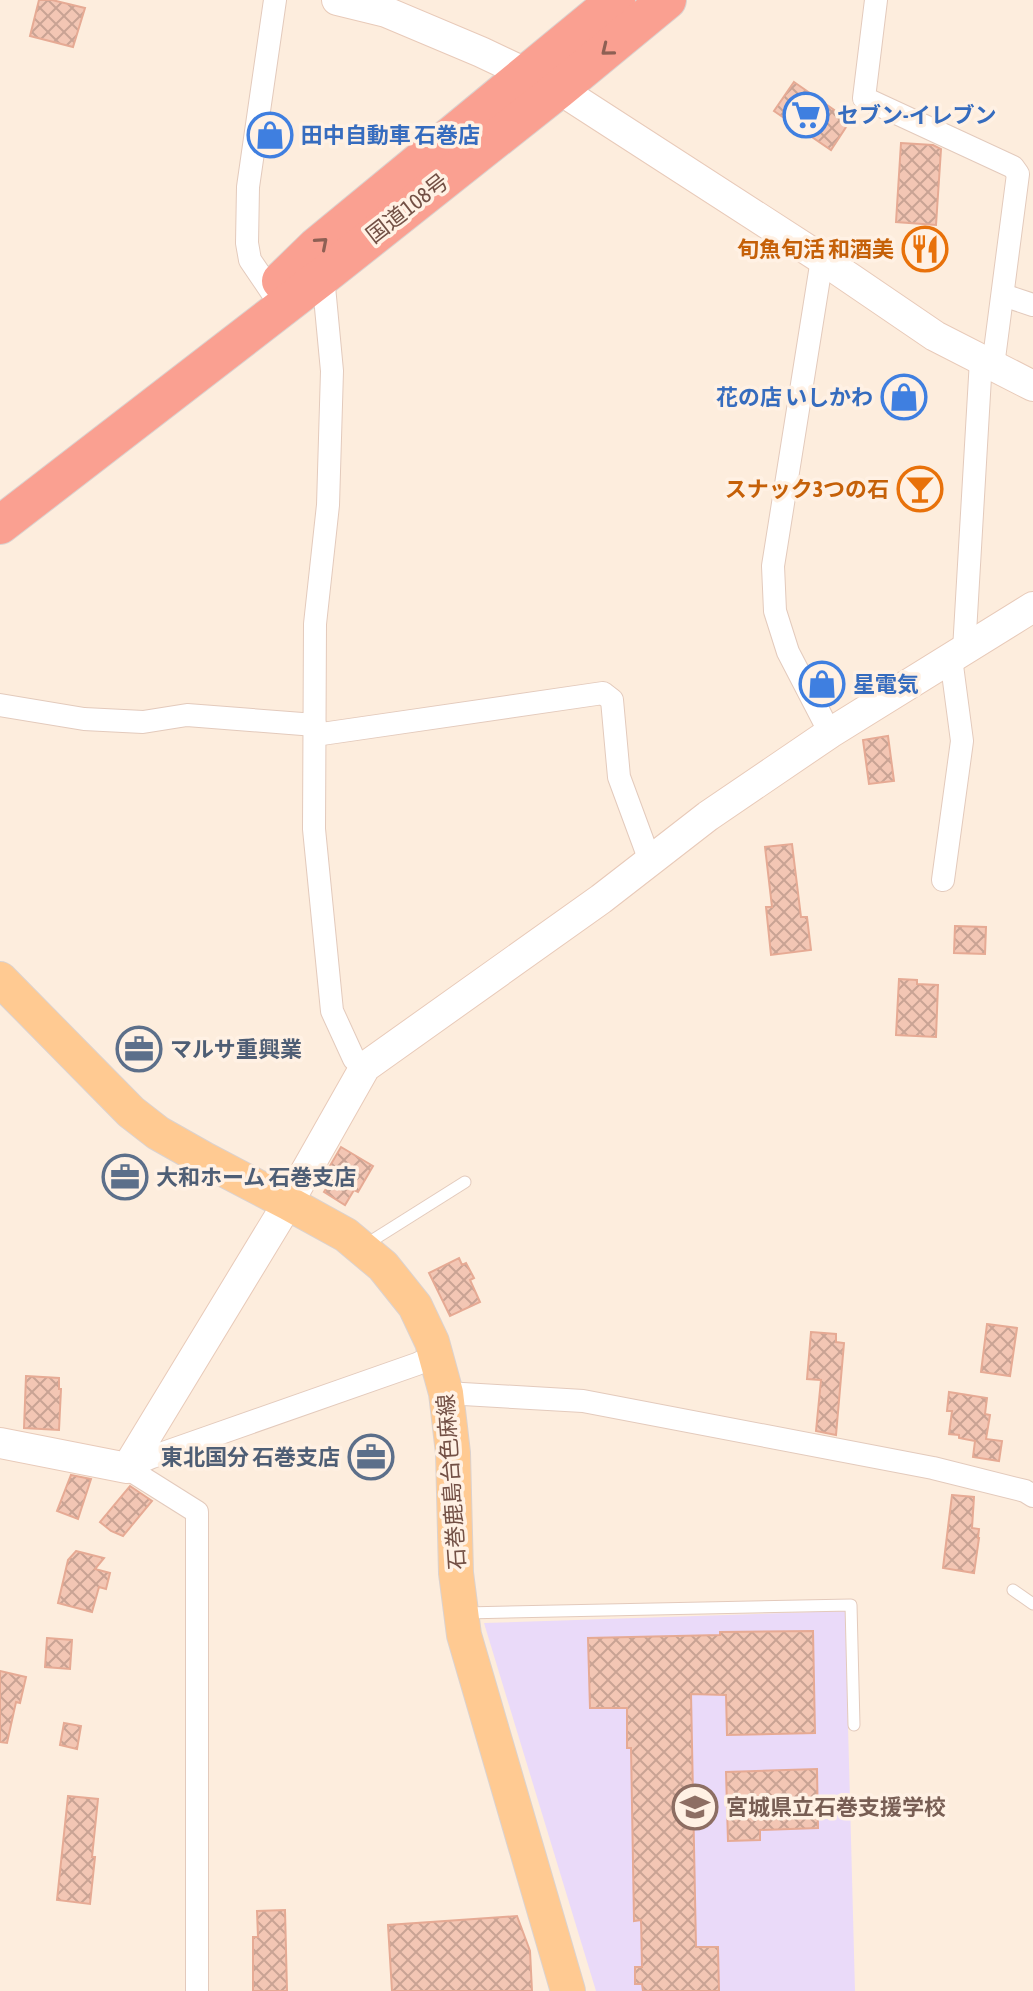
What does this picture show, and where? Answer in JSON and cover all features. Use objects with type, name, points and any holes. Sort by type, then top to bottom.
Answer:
[{"type":"highway","name":"国道108号","points":[[0,525],[323,276],[543,81],[616,0]]},
{"type":"highway","name":"国道108号","points":[[145,414],[316,247],[543,81],[667,0]]},
{"type":"main road","name":"石巻鹿島台色麻線","points":[[0,979],[131,1112],[158,1133],[346,1235],[383,1266],[415,1306],[436,1355],[446,1393],[453,1453],[456,1573],[472,1667],[568,1991]]},
{"type":"street","points":[[271,291],[250,260],[247,243],[248,187],[275,0]]},
{"type":"street","points":[[337,0],[386,12],[543,81],[822,259],[935,336],[1033,386]]},
{"type":"street","points":[[876,0],[864,98],[1026,174],[987,363],[958,654],[962,741],[943,880]]},
{"type":"street","points":[[822,259],[773,566],[775,611],[788,652],[830,733]]},
{"type":"street","points":[[323,276],[332,371],[328,505],[315,624],[314,829],[332,1011],[354,1059],[365,1067]]},
{"type":"street","points":[[1003,295],[1033,305]]},
{"type":"street","points":[[127,1468],[288,1203],[365,1067],[601,899],[708,816],[830,733],[1033,607]]},
{"type":"street","points":[[0,705],[84,719],[143,722],[187,715],[315,730],[603,693],[612,700],[619,777],[650,861]]},
{"type":"street","points":[[127,1468],[436,1355]]},
{"type":"street","points":[[446,1393],[583,1401],[933,1468],[1025,1491],[1033,1496]]},
{"type":"street","points":[[0,1443],[127,1468],[197,1512],[197,1991]]},
{"type":"lane","points":[[361,1247],[465,1182]]},
{"type":"lane","points":[[1013,1590],[1033,1604]]},
{"type":"lane","points":[[461,1613],[851,1605],[854,1725]]},
{"type":"shaded area","name":"宮城県立石巻支援学校","points":[[845,1611],[855,1991],[596,1991],[484,1623]]},
{"type":"building","points":[[39,0],[85,8],[73,47],[30,36]]},
{"type":"building","points":[[794,82],[850,121],[831,150],[774,111]]},
{"type":"building","points":[[901,143],[933,145],[941,149],[936,225],[896,222]]},
{"type":"building","points":[[888,736],[894,781],[869,784],[863,740]]},
{"type":"building","points":[[792,844],[801,917],[807,917],[811,950],[771,955],[766,907],[772,907],[765,847]]},
{"type":"building","points":[[955,926],[986,927],[985,954],[954,953]]},
{"type":"building","points":[[899,979],[938,985],[936,1037],[896,1035]]},
{"type":"building","points":[[341,1147],[373,1166],[358,1192],[354,1190],[345,1205],[324,1192],[327,1187],[320,1183]]},
{"type":"building","points":[[459,1258],[462,1265],[466,1263],[474,1278],[470,1280],[480,1302],[450,1316],[429,1273]]},
{"type":"building","points":[[987,1324],[1017,1328],[1010,1376],[981,1372]]},
{"type":"building","points":[[811,1332],[836,1334],[836,1342],[844,1343],[836,1435],[816,1431],[821,1380],[807,1379]]},
{"type":"building","points":[[26,1376],[59,1378],[59,1430],[24,1428]]},
{"type":"building","points":[[949,1392],[987,1398],[985,1414],[990,1415],[986,1439],[1002,1441],[999,1461],[973,1457],[975,1441],[949,1434],[952,1411],[947,1411]]},
{"type":"building","points":[[71,1475],[91,1479],[78,1519],[57,1511]]},
{"type":"building","points":[[130,1486],[152,1501],[123,1536],[100,1522]]},
{"type":"building","points":[[952,1495],[974,1497],[972,1528],[979,1529],[979,1538],[974,1573],[943,1568]]},
{"type":"building","points":[[76,1551],[104,1558],[95,1569],[110,1573],[106,1589],[99,1587],[92,1612],[58,1603],[68,1560]]},
{"type":"building","points":[[813,1631],[815,1733],[727,1735],[726,1695],[691,1694],[696,1947],[718,1947],[719,1991],[643,1991],[642,1984],[635,1984],[635,1967],[642,1967],[641,1920],[634,1921],[631,1748],[627,1748],[627,1708],[590,1708],[588,1638]]},
{"type":"building","points":[[47,1638],[72,1640],[70,1669],[45,1667]]},
{"type":"building","points":[[0,1671],[26,1677],[20,1703],[16,1702],[7,1743],[0,1742]]},
{"type":"building","points":[[64,1723],[81,1726],[77,1749],[60,1745]]},
{"type":"building","points":[[817,1769],[818,1828],[760,1830],[760,1840],[728,1841],[726,1772]]},
{"type":"building","points":[[68,1796],[98,1799],[90,1904],[57,1900]]},
{"type":"building","points":[[285,1910],[287,1991],[253,1991],[253,1937],[258,1937],[257,1911]]},
{"type":"building","points":[[517,1916],[530,1951],[532,1991],[392,1991],[388,1925]]},
{"type":"place","name":"セブン-イレブン","points":[[806,115]]},
{"type":"place","name":"田中自動車 石巻店","points":[[270,135]]},
{"type":"place","name":"旬魚旬活 和酒美","points":[[925,249]]},
{"type":"place","name":"花の店 いしかわ","points":[[904,397]]},
{"type":"place","name":"スナック3つの石","points":[[920,489]]},
{"type":"place","name":"星電気","points":[[822,684]]},
{"type":"place","name":"マルサ重興業","points":[[139,1049]]},
{"type":"place","name":"大和ホーム 石巻支店","points":[[125,1177]]},
{"type":"place","name":"東北国分 石巻支店","points":[[371,1457]]},
{"type":"place","name":"宮城県立石巻支援学校","points":[[695,1807]]}]
